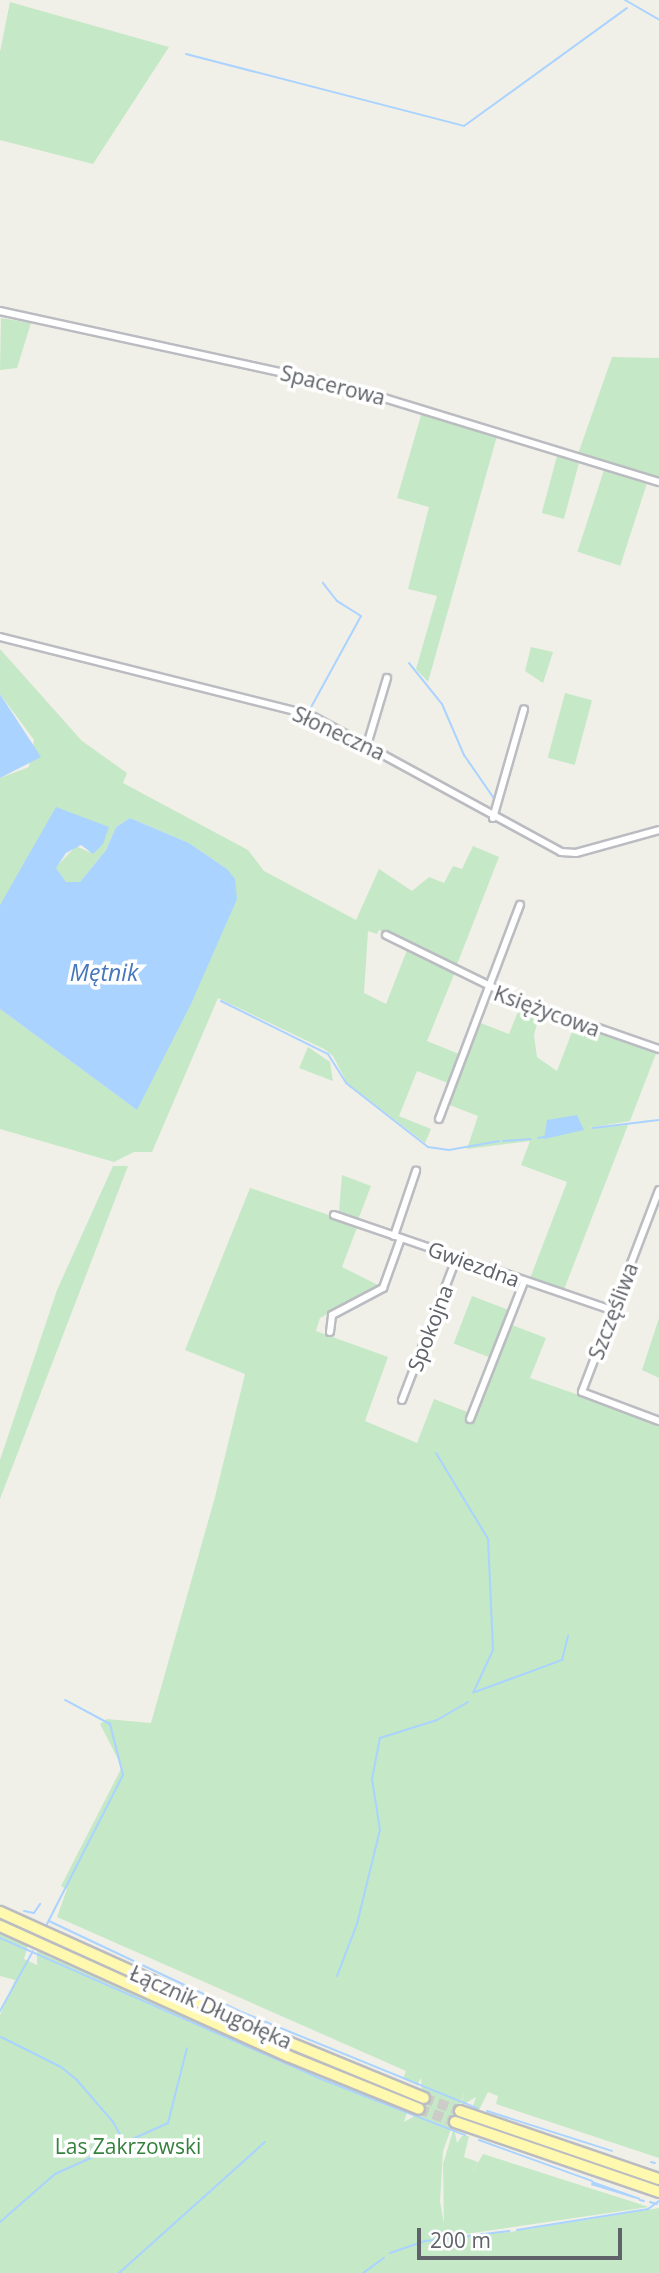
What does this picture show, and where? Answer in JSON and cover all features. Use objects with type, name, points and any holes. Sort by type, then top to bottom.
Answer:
[{"type":"main road","name":"Łącznik Długołęka","points":[[0,1912],[276,2037],[424,2098]]},
{"type":"main road","name":"Łącznik Długołęka","points":[[0,1926],[288,2056],[419,2109]]},
{"type":"main road","points":[[460,2111],[659,2179]]},
{"type":"main road","points":[[455,2122],[659,2192]]},
{"type":"street","name":"Spacerowa","points":[[0,311],[348,387],[659,482]]},
{"type":"street","name":"Słoneczna","points":[[0,637],[257,699],[310,715],[536,842],[568,853],[659,830]]},
{"type":"street","points":[[367,745],[387,678]]},
{"type":"street","points":[[493,818],[524,709]]},
{"type":"street","points":[[386,935],[488,986],[520,905]]},
{"type":"street","name":"Księżycowa","points":[[439,1119],[488,986],[560,1016],[659,1049]]},
{"type":"street","points":[[330,1332],[332,1315],[383,1288],[416,1171]]},
{"type":"street","name":"Szczęśliwa","points":[[659,1190],[582,1392],[659,1421]]},
{"type":"street","name":"Gwiezdna","points":[[334,1215],[614,1311]]},
{"type":"street","name":"Spokojna","points":[[402,1400],[457,1256]]},
{"type":"street","points":[[470,1419],[524,1282]]},
{"type":"green space","points":[[10,2],[169,47],[93,164],[0,140],[0,52]]},
{"type":"green space","points":[[1,318],[31,323],[17,368],[0,370]]},
{"type":"green space","points":[[612,357],[659,358],[659,477],[578,454]]},
{"type":"green space","points":[[422,412],[497,436],[428,682],[416,669],[437,596],[408,589],[429,507],[397,498]]},
{"type":"green space","points":[[557,456],[579,462],[564,519],[542,513]]},
{"type":"green space","points":[[604,470],[647,484],[620,566],[577,552]]},
{"type":"green space","points":[[531,647],[553,652],[543,683],[525,671]]},
{"type":"green space","points":[[0,649],[82,741],[127,773],[123,783],[248,850],[264,871],[356,920],[379,869],[412,891],[429,877],[444,883],[453,866],[462,869],[473,846],[499,857],[456,967],[379,930],[377,934],[368,931],[364,993],[386,1004],[407,950],[455,972],[427,1041],[459,1054],[448,1083],[417,1071],[399,1116],[431,1129],[425,1143],[347,1083],[333,1056],[324,1049],[218,998],[152,1152],[134,1152],[114,1162],[0,1129],[0,1009],[137,1110],[227,869],[189,843],[130,818],[116,827],[106,850],[80,882],[66,882],[55,868],[76,846],[89,852],[109,827],[25,865],[0,905],[0,778],[29,767],[34,740],[0,694]]},
{"type":"green space","points":[[565,693],[592,700],[575,765],[548,758]]},
{"type":"green space","points":[[521,1004],[540,1013],[534,1035],[537,1057],[557,1071],[575,1024],[657,1051],[630,1121],[588,1128],[628,1125],[563,1292],[529,1281],[567,1182],[521,1165],[530,1141],[467,1149],[478,1116],[447,1104],[478,1022],[509,1034]]},
{"type":"green space","points":[[308,1047],[330,1062],[333,1081],[299,1068]]},
{"type":"green space","points":[[113,1166],[128,1166],[0,1499],[0,1460],[57,1290]]},
{"type":"green space","points":[[342,1175],[371,1186],[358,1220],[339,1211]]},
{"type":"green space","name":"Las Zakrzowski","points":[[250,1188],[358,1225],[342,1267],[380,1286],[320,1318],[316,1331],[388,1357],[365,1421],[417,1443],[434,1399],[475,1415],[512,1325],[546,1338],[530,1378],[659,1423],[659,2158],[496,2104],[498,2096],[488,2092],[479,2110],[473,2106],[476,2097],[464,2104],[454,2128],[457,2143],[462,2136],[469,2136],[464,2157],[478,2162],[467,2182],[483,2154],[649,2207],[452,2236],[510,2232],[659,2208],[659,2273],[0,2273],[0,2015],[15,1980],[0,1976],[0,1932],[28,1945],[24,1959],[37,1965],[37,1949],[414,2114],[407,2113],[404,2122],[413,2117],[423,2103],[421,2078],[417,2085],[403,2079],[406,2071],[57,1917],[67,1889],[61,1886],[122,1767],[100,1724],[107,1719],[151,1723],[215,1497],[245,1374],[185,1350]],"holes":[[[465,2091],[443,2164],[444,2223],[440,2202],[443,2151]]]},
{"type":"green space","points":[[472,1296],[511,1311],[493,1359],[454,1344]]},
{"type":"green space","points":[[659,1318],[659,1378],[642,1370]]},
{"type":"water","points":[[0,694],[41,757],[0,778]]},
{"type":"water","name":"Mętnik","points":[[56,807],[109,827],[103,844],[93,854],[81,845],[66,853],[56,868],[66,882],[80,882],[106,850],[116,827],[130,818],[189,843],[227,869],[235,879],[237,899],[191,1004],[137,1110],[0,1009],[0,905]]},
{"type":"water","points":[[577,1115],[584,1130],[544,1139],[547,1120]]},
{"type":"water","points":[[592,2181],[640,2198],[640,2200],[591,2185]]},
{"type":"waterway","points":[[625,0],[659,20]]},
{"type":"waterway","points":[[186,54],[464,126],[627,8]]},
{"type":"waterway","points":[[309,711],[361,616],[337,601],[323,583]]},
{"type":"waterway","points":[[409,663],[442,704],[464,755],[495,800]]},
{"type":"waterway","points":[[221,1001],[328,1054],[346,1083],[428,1147],[449,1150],[499,1141]]},
{"type":"waterway","points":[[593,1128],[659,1120]]},
{"type":"waterway","points":[[538,1138],[544,1137]]},
{"type":"waterway","points":[[503,1141],[531,1139]]},
{"type":"waterway","points":[[436,1453],[488,1539],[493,1650],[473,1693]]},
{"type":"waterway","points":[[475,1692],[562,1660],[568,1636]]},
{"type":"waterway","points":[[47,1924],[123,1775],[110,1724],[65,1700]]},
{"type":"waterway","points":[[337,1976],[357,1924],[380,1830],[372,1779],[380,1738],[437,1720],[468,1702]]},
{"type":"waterway","points":[[24,1911],[34,1913],[40,1904]]},
{"type":"waterway","points":[[49,1921],[239,2011],[477,2108]]},
{"type":"waterway","points":[[0,1938],[316,2077],[465,2135]]},
{"type":"waterway","points":[[0,2011],[33,1951]]},
{"type":"waterway","points":[[1,2037],[61,2067],[76,2079],[113,2122],[124,2142]]},
{"type":"waterway","points":[[0,2222],[55,2174],[168,2123],[187,2048]]},
{"type":"waterway","points":[[487,2111],[612,2151]]},
{"type":"waterway","points":[[479,2140],[592,2181]]},
{"type":"waterway","points":[[119,2273],[265,2142]]},
{"type":"waterway","points":[[651,2162],[655,2163]]},
{"type":"waterway","points":[[640,2200],[644,2201]]},
{"type":"waterway","points":[[517,2230],[648,2209],[659,2201]]},
{"type":"waterway","points":[[650,2202],[657,2204]]},
{"type":"waterway","points":[[390,2253],[425,2241],[509,2231]]},
{"type":"waterway","points":[[363,2273],[384,2258]]},
{"type":"tunnel","points":[[424,2098],[460,2111]]},
{"type":"tunnel","points":[[419,2109],[455,2122]]}]
